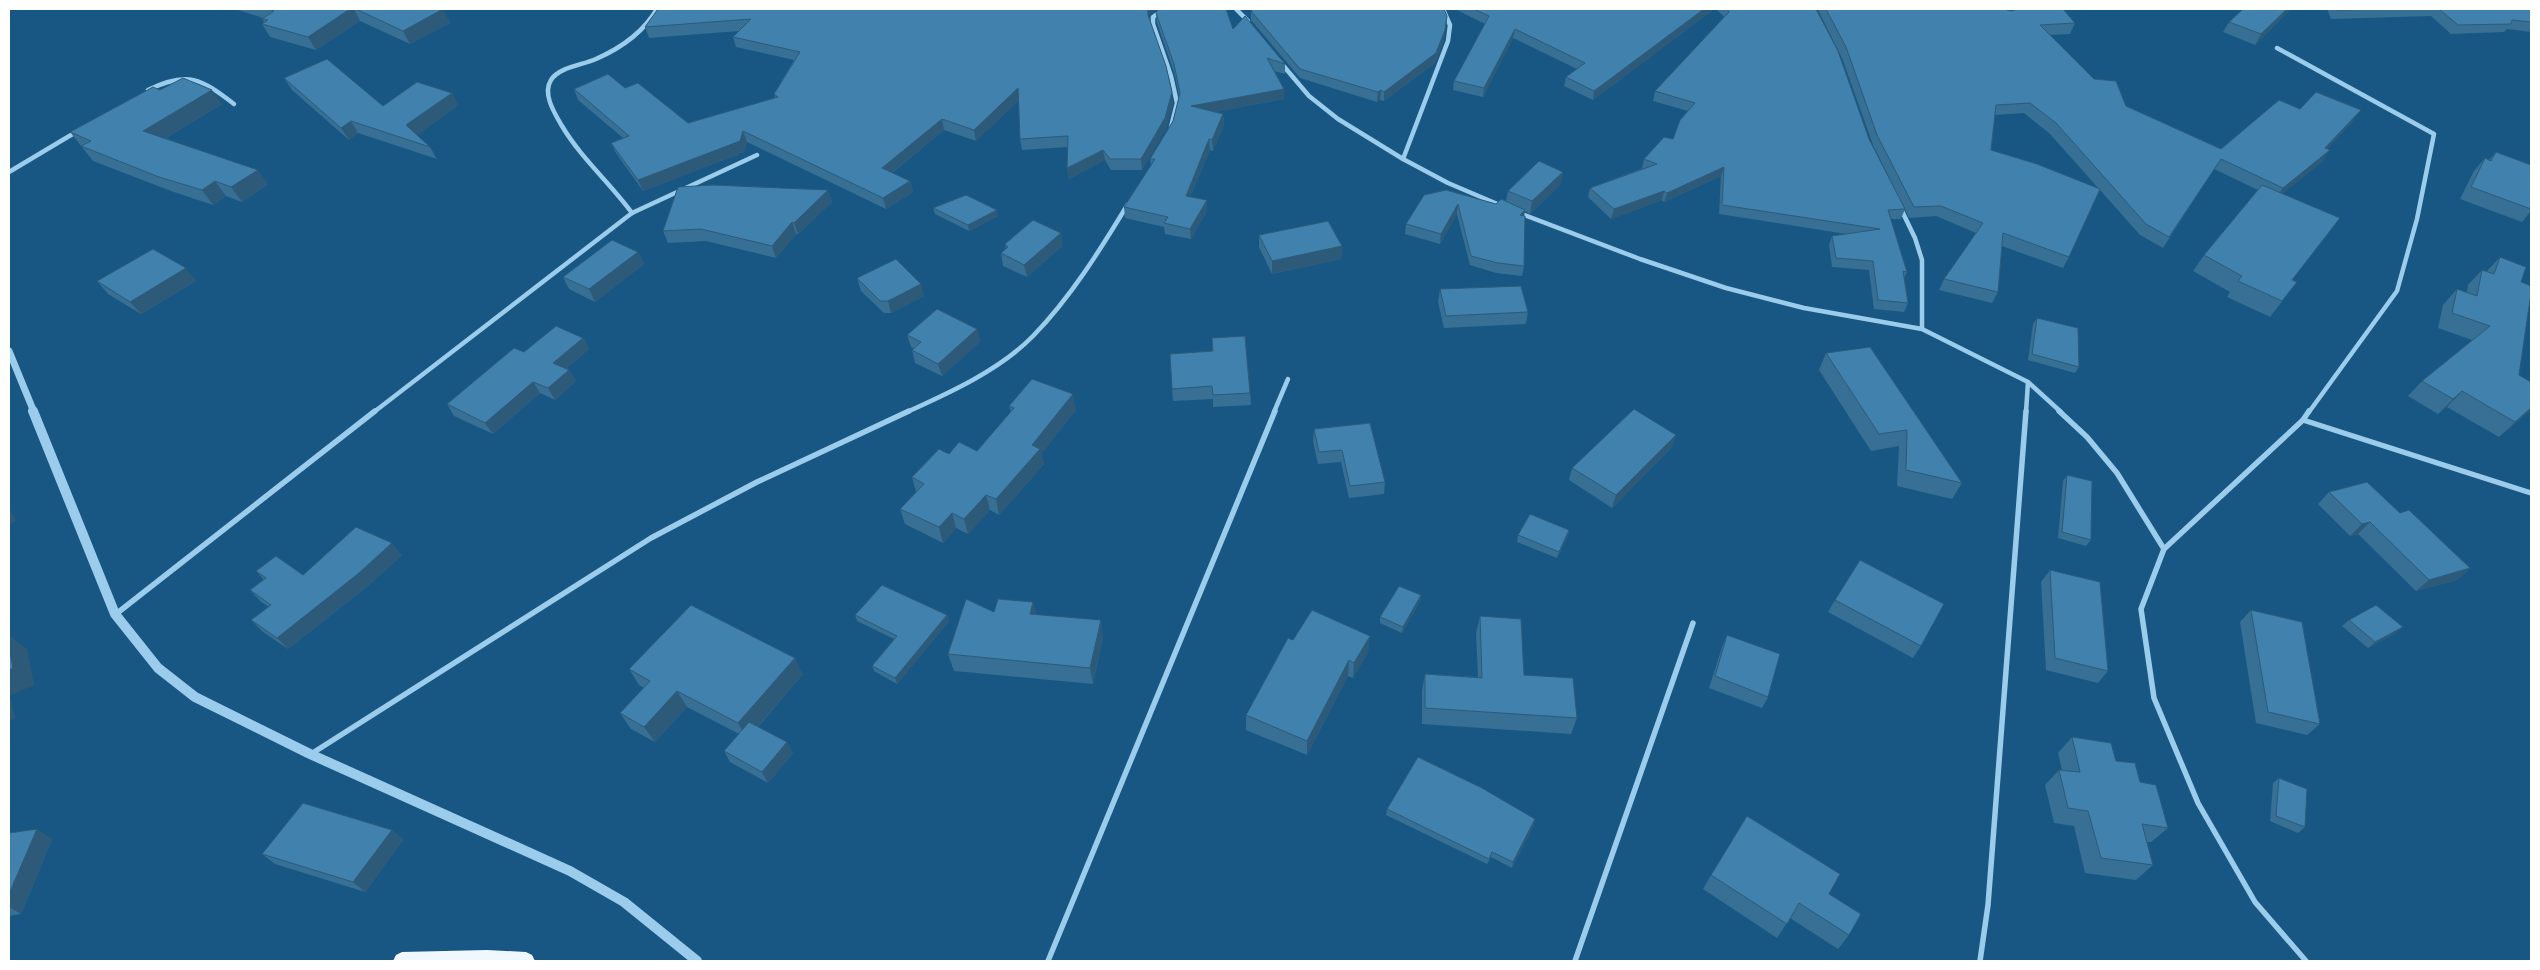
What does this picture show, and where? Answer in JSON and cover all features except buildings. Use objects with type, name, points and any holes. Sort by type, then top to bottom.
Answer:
[{"type":"highway","points":[[402,961],[487,959],[526,961]]},
{"type":"street","points":[[632,213],[615,189],[568,135],[554,113],[548,91],[551,80],[559,73],[604,56],[639,33],[658,9]]},
{"type":"street","points":[[1236,9],[1255,29]]},
{"type":"street","points":[[1403,159],[1448,41],[1450,25],[1443,9]]},
{"type":"street","points":[[1165,11],[1153,17],[1153,24],[1171,76],[1177,103],[1170,130]]},
{"type":"street","points":[[2277,48],[2434,134],[2417,219],[2397,291],[2303,420],[2164,549],[2141,609],[2154,698],[2198,803],[2255,902],[2306,961]]},
{"type":"street","points":[[1278,59],[1309,96],[1338,120],[1403,159],[1448,183],[1507,208]]},
{"type":"street","points":[[144,93],[172,79],[189,77],[202,79],[234,104]]},
{"type":"street","points":[[9,172],[85,127]]},
{"type":"street","points":[[115,614],[302,467],[548,280],[632,213],[757,155]]},
{"type":"street","points":[[310,754],[650,538],[757,482],[944,395],[986,372],[1032,337],[1088,271],[1133,196]]},
{"type":"street","points":[[1898,203],[1916,238],[1922,260],[1922,329]]},
{"type":"street","points":[[1515,212],[1640,260],[1726,288],[1804,308],[1922,329],[2028,382],[2087,437],[2117,473],[2164,549]]},
{"type":"street","points":[[9,351],[115,614],[158,668],[195,697],[310,754],[570,871],[624,902],[697,961]]},
{"type":"street","points":[[1048,961],[1288,379]]},
{"type":"street","points":[[1980,961],[1988,905],[2028,382]]},
{"type":"street","points":[[2303,420],[2531,493]]},
{"type":"street","points":[[1575,961],[1693,623]]}]
